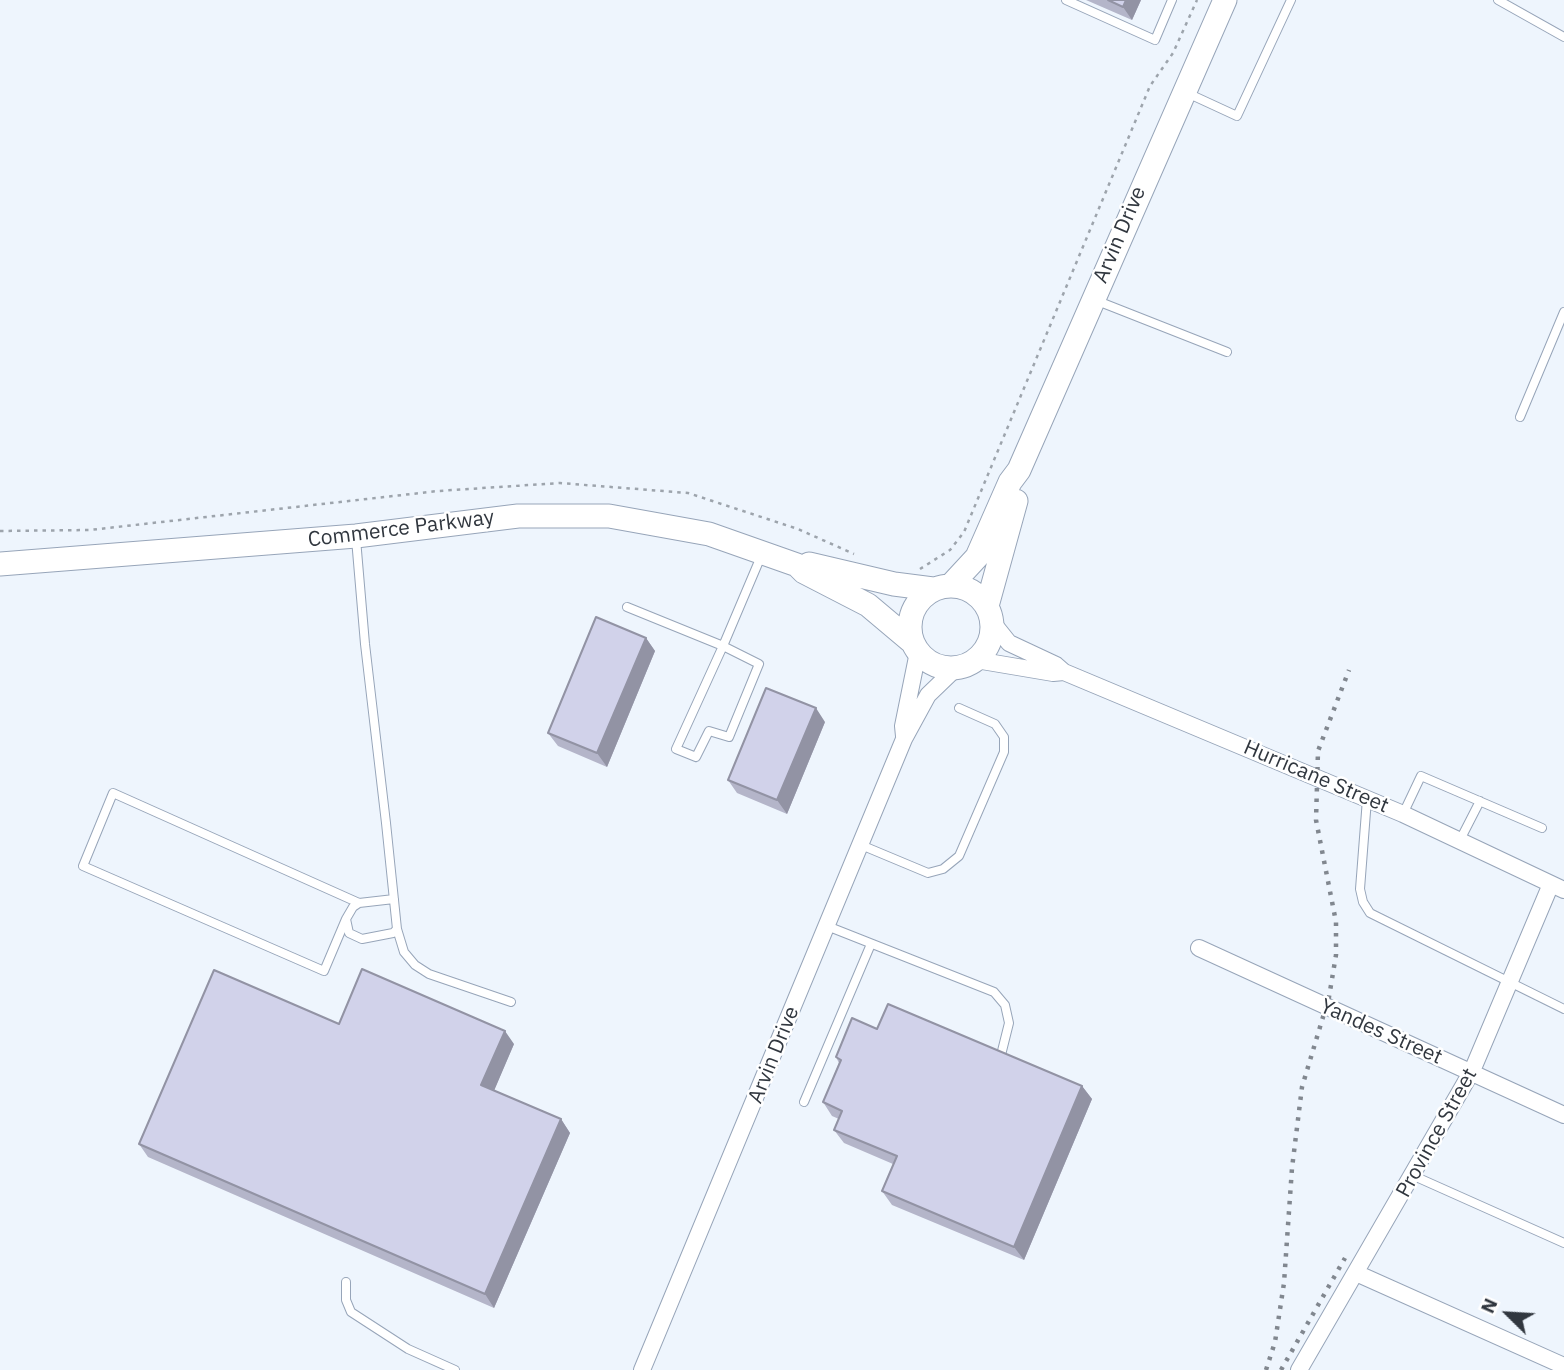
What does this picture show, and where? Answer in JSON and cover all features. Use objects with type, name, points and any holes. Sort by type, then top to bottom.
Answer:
[{"type":"street","name":"Arvin Drive","points":[[904,738],[903,726],[915,647],[912,614],[916,605],[977,557],[1010,482],[1019,470],[1225,0]]},
{"type":"street","name":"Arvin Drive","points":[[642,1370],[904,738],[928,695],[989,643],[990,615],[1020,486],[1019,470]]},
{"type":"street","name":"Commerce Parkway","points":[[0,564],[356,536],[518,516],[609,516],[709,534],[797,565],[804,572],[868,605],[915,647]]},
{"type":"street","points":[[894,584],[931,576],[946,569],[971,547],[996,516]]},
{"type":"street","name":"Commerce Parkway","points":[[797,565],[808,563],[894,584],[942,586]]},
{"type":"street","points":[[942,586],[972,592],[990,615]]},
{"type":"street","name":"Hurricane Street","points":[[990,615],[1009,643],[1056,665],[1064,672],[1403,814],[1558,887]]},
{"type":"street","points":[[915,647],[934,666],[965,664]]},
{"type":"street","name":"Hurricane Street","points":[[965,664],[1053,674],[1064,672]]},
{"type":"street","name":"Province Street","points":[[1300,1370],[1472,1072],[1509,985],[1558,887]]},
{"type":"street","name":"Yandes Street","points":[[1199,948],[1564,1115]]},
{"type":"street","points":[[1356,1273],[1564,1366]]},
{"type":"lane","points":[[1066,0],[1155,40],[1172,0]]},
{"type":"lane","points":[[1498,0],[1564,37]]},
{"type":"lane","points":[[1183,91],[1237,116],[1288,1]]},
{"type":"lane","points":[[1092,299],[1227,352]]},
{"type":"lane","points":[[1520,417],[1564,312]]},
{"type":"lane","points":[[356,536],[397,929],[404,952],[422,970],[459,987],[473,987],[510,1002]]},
{"type":"lane","points":[[627,607],[723,646],[759,664],[729,737],[709,731],[696,757],[676,750],[723,646],[763,551]]},
{"type":"lane","points":[[861,845],[928,873],[943,869],[959,856],[1004,752],[1004,737],[995,724],[959,708]]},
{"type":"lane","points":[[1403,814],[1421,776],[1542,828]]},
{"type":"lane","points":[[359,903],[113,793],[83,866],[324,971],[348,911],[359,903],[394,899]]},
{"type":"lane","points":[[1367,799],[1360,889],[1370,914],[1509,985],[1564,1009]]},
{"type":"lane","points":[[1460,842],[1480,802]]},
{"type":"lane","points":[[346,919],[349,933],[362,939],[393,933],[397,929]]},
{"type":"lane","points":[[827,926],[994,992],[1005,1005],[1009,1023],[1000,1059]]},
{"type":"lane","points":[[804,1102],[871,944]]},
{"type":"lane","points":[[1414,1176],[1564,1243]]},
{"type":"lane","points":[[346,1282],[346,1300],[351,1312],[399,1343],[455,1370]]},
{"type":"path","points":[[918,570],[936,562],[964,532],[1150,86],[1173,53],[1197,0]]},
{"type":"path","points":[[0,531],[90,530],[438,491],[560,483],[688,493],[798,529],[858,556]]},
{"type":"building","points":[[1108,0],[1126,0],[1123,7]]},
{"type":"building","points":[[596,617],[646,638],[597,753],[548,733]]},
{"type":"building","points":[[766,688],[816,708],[777,800],[728,780]]},
{"type":"building","points":[[362,969],[505,1031],[481,1085],[561,1119],[485,1294],[139,1144],[214,970],[339,1024]]},
{"type":"building","points":[[888,1004],[1082,1086],[1014,1247],[882,1191],[897,1156],[834,1130],[842,1111],[823,1102],[841,1060],[836,1057],[852,1018],[877,1029]]},
{"type":"railway","points":[[1266,1370],[1275,1342],[1284,1283],[1292,1168],[1302,1087],[1329,997],[1336,955],[1336,922],[1316,820],[1318,751],[1349,670]]},
{"type":"railway","points":[[1281,1370],[1345,1258]]}]
